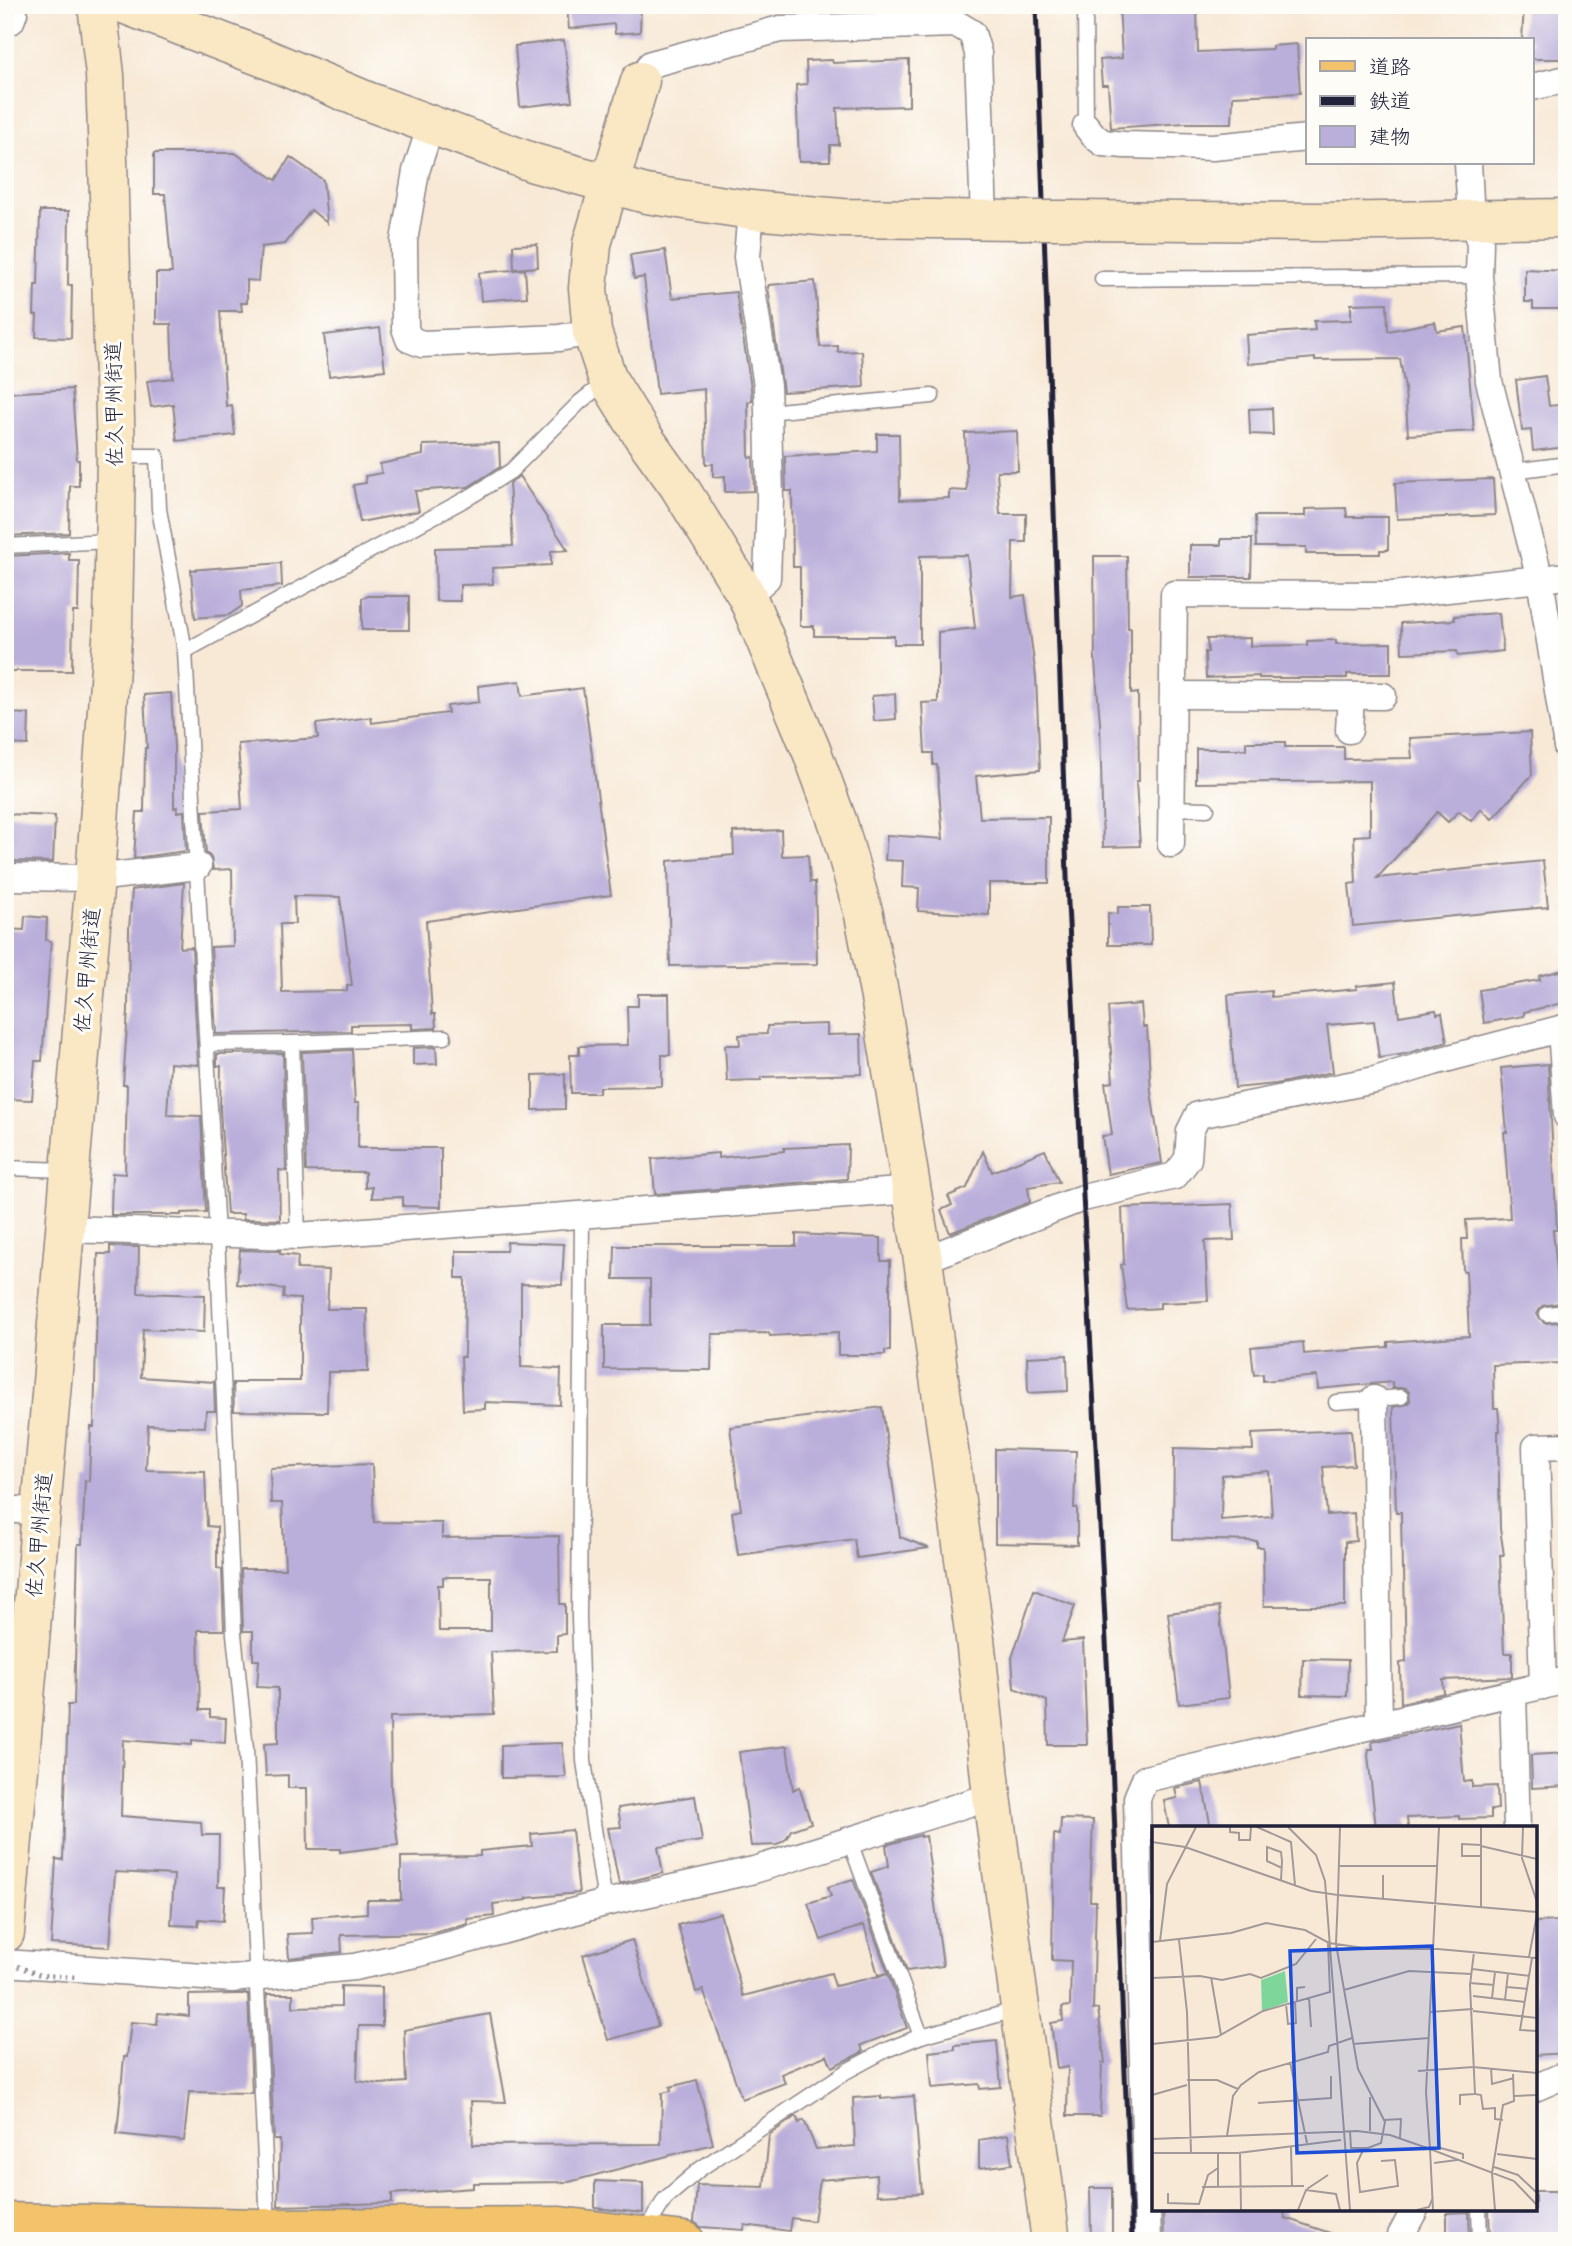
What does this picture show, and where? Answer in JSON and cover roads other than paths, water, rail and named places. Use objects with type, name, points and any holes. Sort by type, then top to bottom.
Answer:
[{"type":"main road","points":[[5,2222],[268,2234],[560,2234],[668,2238]]},
{"type":"street","name":"佐久甲州街道","points":[[5,1933],[23,1510],[64,1229],[95,878],[113,625],[116,456],[105,75],[97,5]]},
{"type":"street","points":[[126,5],[534,163],[686,201],[842,218],[1321,222],[1567,218]]},
{"type":"street","points":[[1002,220],[978,53],[972,33],[957,24],[830,16],[652,64],[640,81],[592,244],[589,308],[592,332],[608,380],[747,596],[812,752],[846,850],[864,915],[923,1260],[975,1639],[992,1796],[1051,2241]]},
{"type":"street","points":[[1534,87],[1567,79]]},
{"type":"street","points":[[431,125],[416,171],[404,241],[405,328],[409,339],[422,344],[559,338],[592,332]]},
{"type":"street","points":[[1086,126],[1103,143],[1124,145],[1213,147],[1306,138]]},
{"type":"street","points":[[1468,164],[1471,219],[1480,242],[1479,276],[1489,381],[1540,579],[1567,747]]},
{"type":"street","points":[[747,596],[767,578],[770,499],[767,386],[747,257],[751,210]]},
{"type":"street","points":[[1171,844],[1174,594],[1394,595],[1567,576]]},
{"type":"street","points":[[1174,695],[1383,696]]},
{"type":"street","points":[[1349,730],[1351,696]]},
{"type":"street","points":[[5,877],[95,878],[198,866]]},
{"type":"street","points":[[923,1260],[1083,1198],[1175,1175],[1188,1159],[1191,1131],[1198,1115],[1375,1080],[1564,1028],[1567,1116]]},
{"type":"street","points":[[64,1229],[298,1236],[913,1190]]},
{"type":"street","points":[[1374,1399],[1380,1723]]},
{"type":"street","points":[[1149,2241],[1147,1995],[1138,1798],[1145,1779],[1555,1683],[1536,1447],[1567,1446]]},
{"type":"street","points":[[1513,1694],[1517,1826]]},
{"type":"street","points":[[5,1962],[232,1979],[354,1966],[420,1953],[605,1903],[754,1870],[992,1796]]},
{"type":"street","points":[[1537,2087],[1567,2074]]},
{"type":"street","points":[[1398,2241],[1414,2211]]},
{"type":"lane","points":[[1085,5],[1086,126]]},
{"type":"lane","points":[[1101,279],[1479,276]]},
{"type":"lane","points":[[185,651],[502,477],[580,402],[608,380]]},
{"type":"lane","points":[[768,412],[932,396]]},
{"type":"lane","points":[[116,456],[158,456],[159,509],[185,651],[217,1235],[233,1634],[246,1749],[268,2234]]},
{"type":"lane","points":[[1513,471],[1567,464]]},
{"type":"lane","points":[[5,546],[116,541]]},
{"type":"lane","points":[[1173,808],[1207,809]]},
{"type":"lane","points":[[207,1044],[444,1037]]},
{"type":"lane","points":[[292,1043],[298,1236]]},
{"type":"lane","points":[[5,1168],[69,1170]]},
{"type":"lane","points":[[582,1215],[579,1618],[584,1761],[605,1903]]},
{"type":"lane","points":[[1547,1314],[1567,1312]]},
{"type":"lane","points":[[1336,1402],[1401,1397]]},
{"type":"lane","points":[[850,1842],[921,2036]]},
{"type":"lane","points":[[668,2238],[654,2217],[665,2199],[700,2169],[846,2071],[886,2050],[921,2036],[1020,2009]]},
{"type":"lane","points":[[1479,2211],[1480,2241]]},
{"type":"railway","points":[[1036,5],[1068,904],[1111,1738],[1132,2241]]}]
